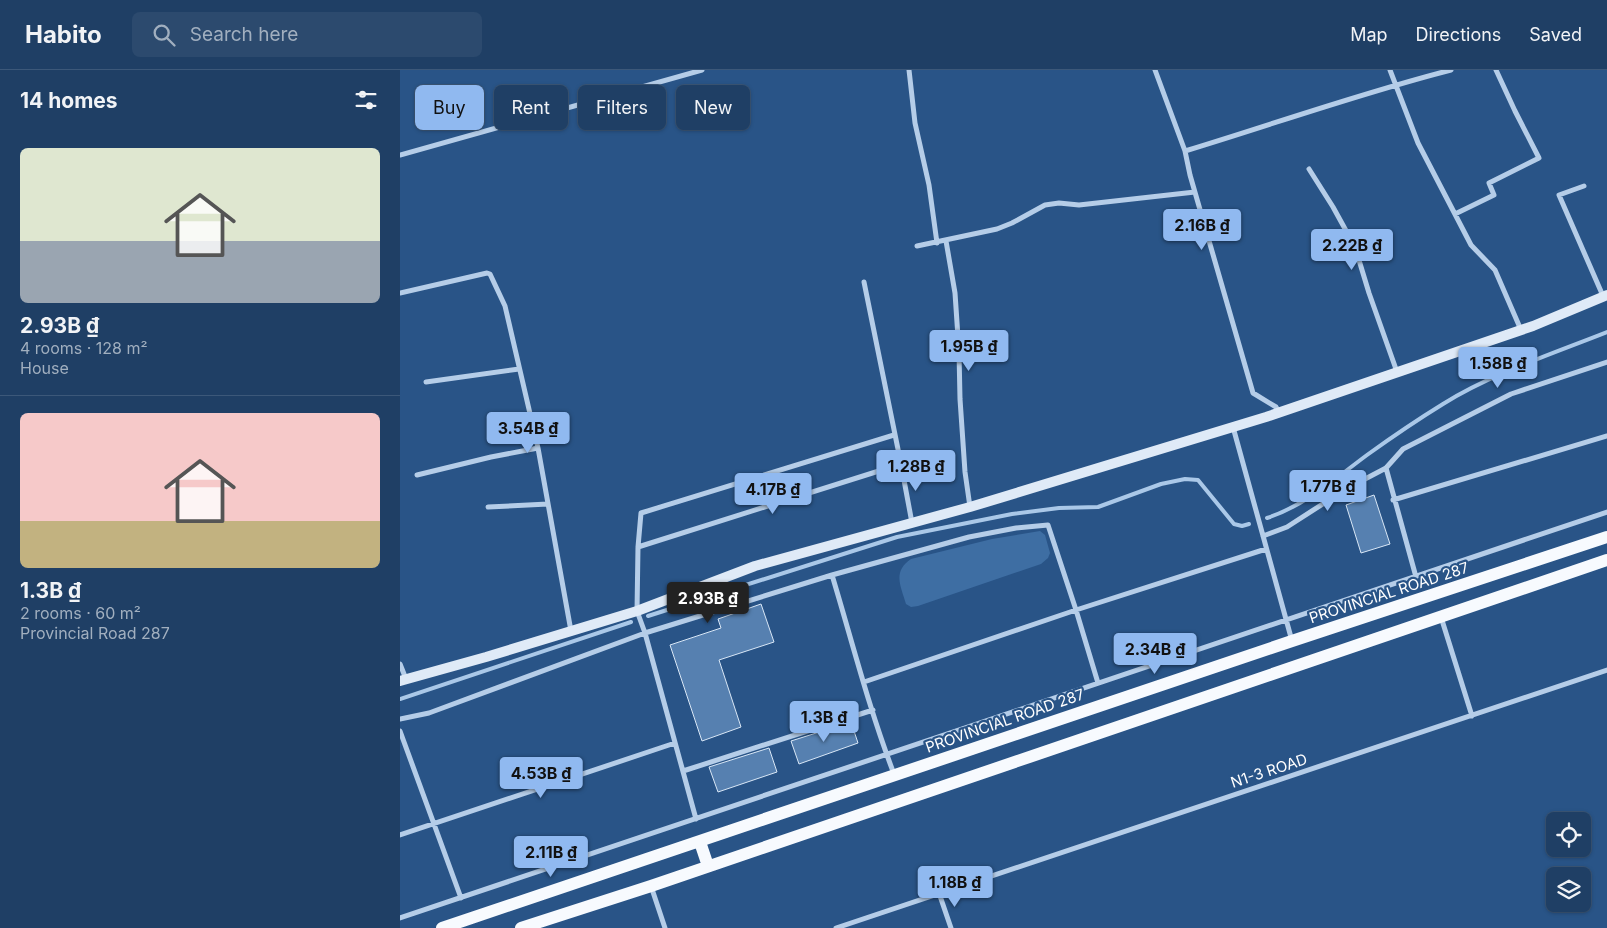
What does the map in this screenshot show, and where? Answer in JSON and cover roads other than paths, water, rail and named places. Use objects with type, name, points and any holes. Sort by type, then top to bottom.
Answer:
[{"type":"main road","name":"PROVINCIAL ROAD 287","points":[[442,928],[1292,641],[1607,537]]},
{"type":"main road","points":[[522,928],[651,886],[1607,560]]},
{"type":"main road","points":[[700,842],[708,866]]},
{"type":"street","points":[[400,155],[702,70]]},
{"type":"street","points":[[909,70],[915,123],[929,185],[936,243]]},
{"type":"street","points":[[1155,70],[1185,151],[1253,393],[1276,407],[1279,412]]},
{"type":"street","points":[[1390,70],[1418,143],[1471,245],[1495,270],[1521,330]]},
{"type":"street","points":[[1185,151],[1396,84],[1451,70]]},
{"type":"street","points":[[1455,214],[1494,195],[1489,183],[1540,158],[1514,111],[1496,70]]},
{"type":"street","points":[[1309,169],[1333,206],[1355,247],[1397,372]]},
{"type":"street","points":[[400,664],[403,680],[486,657],[637,611],[755,566],[970,507],[1233,427],[1521,330],[1605,295],[1559,195],[1584,186]]},
{"type":"street","points":[[917,246],[997,229],[1012,224],[1045,205],[1059,203],[1079,205],[1195,192]]},
{"type":"street","points":[[946,241],[955,293],[965,472],[970,507]]},
{"type":"street","points":[[400,293],[487,273],[490,274],[505,306],[538,448],[570,631]]},
{"type":"street","points":[[864,282],[912,523]]},
{"type":"street","points":[[1263,536],[1287,527],[1346,489],[1386,468],[1403,449],[1511,394],[1607,362]]},
{"type":"street","points":[[426,382],[519,369]]},
{"type":"street","points":[[1233,427],[1292,641]]},
{"type":"street","points":[[696,819],[637,611],[638,547],[641,513],[894,435]]},
{"type":"street","points":[[1393,500],[1607,436]]},
{"type":"street","points":[[417,475],[538,448]]},
{"type":"street","points":[[638,547],[901,464]]},
{"type":"street","points":[[1386,468],[1393,500],[1416,577]]},
{"type":"street","points":[[488,507],[548,504]]},
{"type":"street","points":[[400,918],[1607,512]]},
{"type":"street","points":[[400,719],[429,712],[644,633],[832,575],[969,537],[1016,528],[1048,525],[1098,683]]},
{"type":"street","points":[[864,682],[1076,610],[1266,549]]},
{"type":"street","points":[[832,575],[864,682],[895,775]]},
{"type":"street","points":[[1441,616],[1472,716]]},
{"type":"street","name":"N1-3 ROAD","points":[[836,928],[1607,670]]},
{"type":"street","points":[[683,771],[873,710]]},
{"type":"street","points":[[400,731],[461,898]]},
{"type":"street","points":[[400,835],[675,743]]},
{"type":"street","points":[[651,886],[665,928]]},
{"type":"street","points":[[940,893],[951,928]]},
{"type":"waterway","points":[[1267,518],[1307,499],[1395,435],[1462,393],[1523,365],[1607,332]]},
{"type":"waterway","points":[[648,616],[897,537],[1012,514],[1059,508],[1098,507],[1161,484],[1185,479],[1198,480],[1234,524],[1242,526],[1249,524]]},
{"type":"waterway","points":[[400,699],[631,622]]}]
